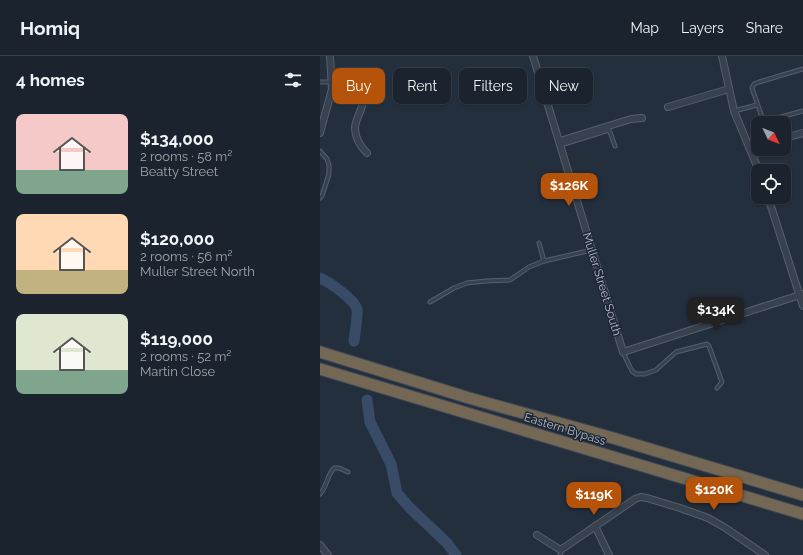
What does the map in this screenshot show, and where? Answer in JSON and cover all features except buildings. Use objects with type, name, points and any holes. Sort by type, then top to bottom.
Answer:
[{"type":"highway","name":"Eastern Bypass","points":[[320,352],[469,398],[613,438],[803,495]]},
{"type":"highway","name":"Eastern Bypass","points":[[320,369],[803,514]]},
{"type":"street","points":[[330,56],[332,82]]},
{"type":"street","name":"Muller Street South","points":[[533,56],[623,352]]},
{"type":"street","points":[[722,56],[734,111],[756,164]]},
{"type":"street","points":[[320,133],[332,89]]},
{"type":"street","points":[[668,107],[729,89]]},
{"type":"street","points":[[363,104],[355,127],[356,136],[360,145],[367,153]]},
{"type":"street","points":[[560,143],[631,119],[642,118]]},
{"type":"street","points":[[791,136],[803,133]]},
{"type":"street","points":[[770,204],[801,294],[803,306]]},
{"type":"street","points":[[623,352],[801,294]]},
{"type":"street","points":[[537,535],[559,549],[561,552],[595,526],[635,499],[641,497],[680,508],[713,520],[765,555]]},
{"type":"street","points":[[595,526],[609,555]]},
{"type":"street","points":[[320,545],[328,555]]},
{"type":"lane","points":[[803,69],[754,84],[752,88],[762,117],[766,120],[803,111]]},
{"type":"lane","points":[[320,82],[332,82]]},
{"type":"lane","points":[[734,111],[757,105]]},
{"type":"lane","points":[[560,143],[608,130],[615,146]]},
{"type":"lane","points":[[320,151],[329,162],[330,169],[322,196],[320,198]]},
{"type":"lane","points":[[539,243],[544,260]]},
{"type":"lane","points":[[430,302],[454,288],[468,283],[486,280],[510,280],[529,267],[544,260],[592,250]]},
{"type":"lane","points":[[623,352],[632,371],[636,374],[645,374],[656,370],[678,351],[707,344],[722,382],[717,388]]},
{"type":"lane","points":[[320,494],[334,468],[339,468],[348,472]]},
{"type":"waterway","points":[[320,278],[341,291],[355,305],[357,311],[354,341]]},
{"type":"waterway","points":[[367,400],[370,422],[391,464],[397,493],[410,508],[447,543],[456,555]]}]
